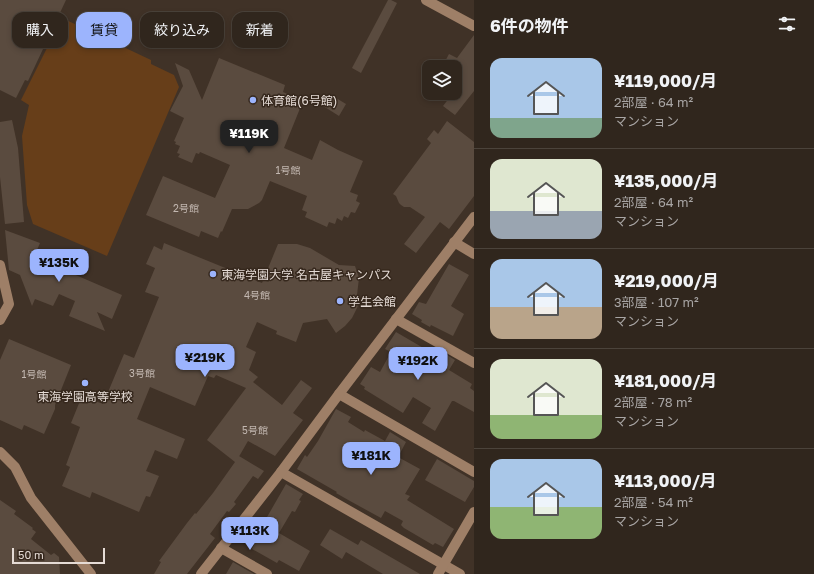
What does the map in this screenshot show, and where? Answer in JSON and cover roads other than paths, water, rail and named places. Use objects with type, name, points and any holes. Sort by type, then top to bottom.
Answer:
[{"type":"street","points":[[426,0],[474,26]]},
{"type":"street","points":[[201,574],[281,472],[338,394],[474,217]]},
{"type":"street","points":[[454,242],[474,254]]},
{"type":"street","points":[[0,265],[8,304],[0,320]]},
{"type":"street","points":[[396,319],[474,364]]},
{"type":"street","points":[[338,394],[474,472]]},
{"type":"street","points":[[0,452],[15,467],[31,498],[92,574]]},
{"type":"street","points":[[281,472],[441,570],[460,574]]},
{"type":"street","points":[[441,570],[474,512]]},
{"type":"street","points":[[221,548],[267,574]]},
{"type":"place","name":"体育館(6号館)","points":[[253,100]]},
{"type":"place","name":"東海学園大学 名古屋キャンパス","points":[[213,274]]},
{"type":"place","name":"学生会館","points":[[340,301]]},
{"type":"place","name":"東海学園高等学校","points":[[85,383]]}]
